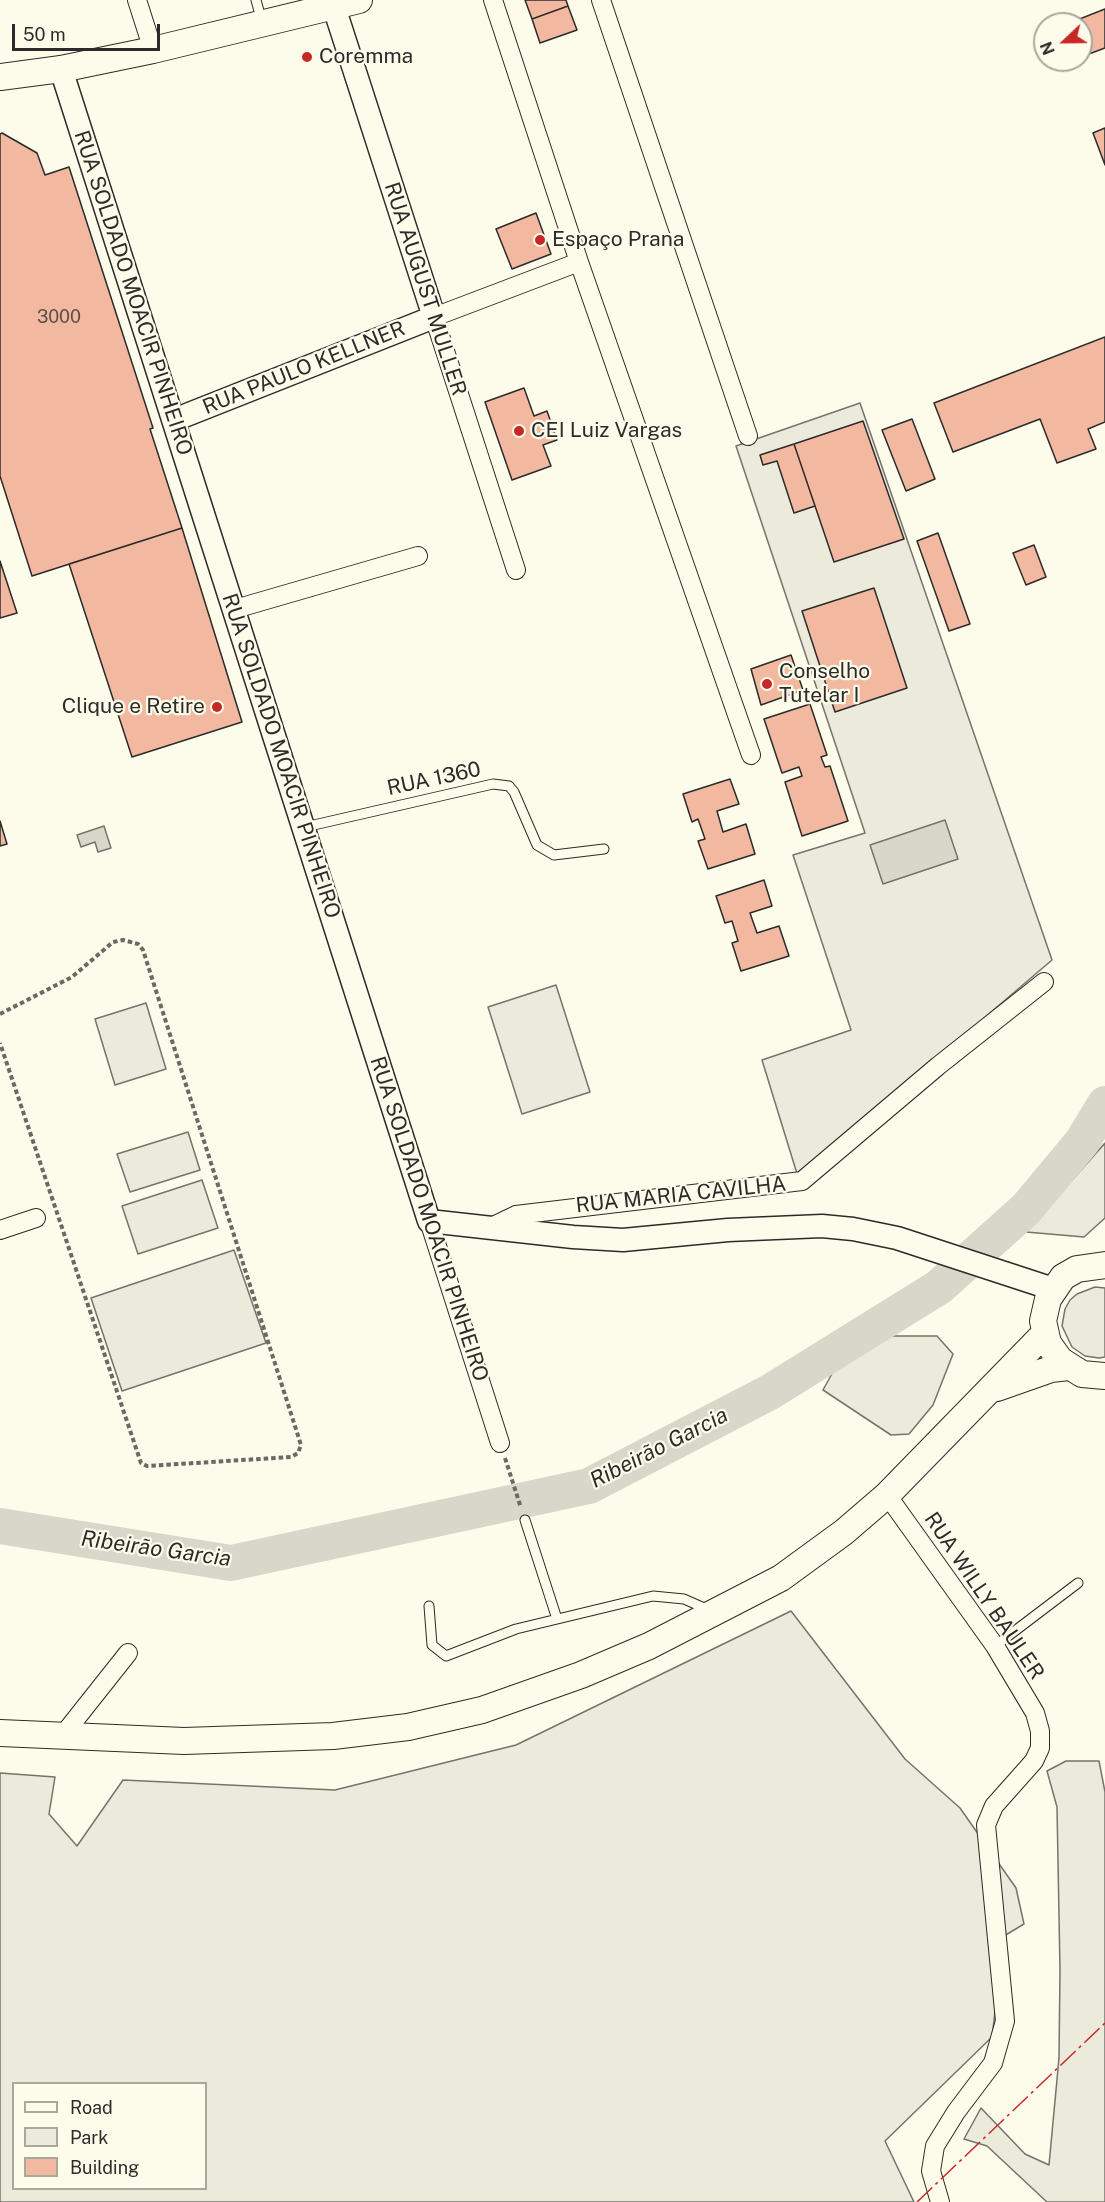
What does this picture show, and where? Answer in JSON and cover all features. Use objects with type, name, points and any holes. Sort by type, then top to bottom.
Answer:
[{"type":"main road","points":[[0,77],[61,69],[153,50],[259,12],[296,12],[334,7],[359,0]]},
{"type":"main road","points":[[1105,1265],[1077,1269],[1064,1277],[1053,1289],[1044,1310],[1045,1333],[1053,1352],[1068,1367],[1082,1374],[1105,1376]]},
{"type":"main road","points":[[0,1733],[184,1742],[333,1736],[408,1727],[482,1710],[581,1675],[649,1646],[781,1578],[843,1532],[887,1495],[1045,1333]]},
{"type":"main road","points":[[988,1391],[1051,1369],[1068,1367]]},
{"type":"street","points":[[137,0],[153,50]]},
{"type":"street","points":[[493,0],[579,262],[752,755]]},
{"type":"street","points":[[601,0],[748,436]]},
{"type":"street","name":"RUA AUGUST MULLER","points":[[334,7],[516,570]]},
{"type":"street","name":"RUA SOLDADO MOACIR PINHEIRO","points":[[61,69],[500,1443]]},
{"type":"street","points":[[434,317],[579,262]]},
{"type":"street","name":"RUA PAULO KELLNER","points":[[174,420],[434,317]]},
{"type":"street","points":[[235,609],[418,556]]},
{"type":"street","name":"RUA MARIA CAVILHA","points":[[429,1221],[491,1227],[516,1215],[802,1181],[938,1066],[1044,982]]},
{"type":"street","points":[[0,1230],[36,1218]]},
{"type":"street","points":[[491,1227],[573,1238],[622,1240],[728,1230],[822,1226],[853,1229],[897,1238],[1002,1270],[1053,1289]]},
{"type":"street","name":"RUA WILLY BAULER","points":[[887,1495],[995,1646],[1035,1713],[1040,1748],[1034,1761],[988,1815],[986,1824],[1005,2021],[993,2063],[956,2112],[935,2146],[931,2171],[940,2202]]},
{"type":"street","points":[[63,1735],[128,1653]]},
{"type":"lane","name":"RUA 1360","points":[[304,827],[493,784],[509,786],[514,792],[537,845],[554,855],[604,849]]},
{"type":"lane","points":[[525,1520],[557,1619]]},
{"type":"lane","points":[[995,1646],[1078,1583]]},
{"type":"lane","points":[[429,1606],[432,1645],[446,1656],[516,1629],[653,1596],[684,1599],[715,1613]]},
{"type":"path","points":[[0,1014],[72,976],[113,942],[123,940],[138,944],[143,950],[301,1446],[298,1453],[291,1457],[147,1466],[141,1463],[0,1043]]},
{"type":"path","points":[[500,1443],[525,1520]]},
{"type":"green space","points":[[860,403],[1052,960],[798,1177],[762,1060],[851,1030],[793,855],[865,833],[736,446]]},
{"type":"green space","points":[[556,985],[590,1092],[522,1114],[488,1007]]},
{"type":"green space","points":[[146,1003],[166,1069],[115,1085],[95,1019]]},
{"type":"green space","points":[[188,1132],[200,1170],[130,1192],[117,1154]]},
{"type":"green space","points":[[1105,1143],[1105,1218],[1084,1237],[1026,1232]]},
{"type":"green space","points":[[202,1180],[218,1228],[138,1254],[122,1206]]},
{"type":"green space","points":[[234,1250],[266,1343],[122,1391],[91,1298]]},
{"type":"green space","points":[[1095,1287],[1105,1288],[1105,1357],[1099,1358],[1085,1356],[1072,1347],[1062,1326],[1065,1309],[1070,1300],[1077,1294]]},
{"type":"green space","points":[[885,1336],[937,1336],[953,1354],[933,1405],[909,1434],[891,1435],[823,1390],[834,1370]]},
{"type":"green space","points":[[791,1611],[905,1759],[960,1808],[1016,1888],[1024,1924],[1004,1936],[992,2037],[885,2141],[914,2202],[0,2202],[0,1773],[55,1777],[49,1814],[77,1846],[123,1780],[335,1790],[516,1745]]},
{"type":"green space","points":[[1066,1761],[1099,1761],[1105,1792],[1105,2202],[1047,2202],[987,2146],[964,2139],[981,2108],[1025,2154],[1049,2165],[1059,2058],[1060,1970],[1057,1807],[1047,1771]]},
{"type":"shaded area","points":[[945,820],[958,859],[883,884],[870,845]]},
{"type":"shaded area","points":[[104,826],[111,848],[98,852],[95,842],[81,847],[77,835]]},
{"type":"building","points":[[525,0],[566,0],[568,6],[532,19]]},
{"type":"building","points":[[568,6],[577,30],[540,43],[532,19]]},
{"type":"building","points":[[1105,9],[1105,48],[1093,52],[1093,14]]},
{"type":"building","points":[[1105,128],[1105,165],[1093,133]]},
{"type":"building","points":[[2,133],[37,153],[45,175],[69,167],[153,428],[150,429],[182,528],[32,576],[0,476],[0,134]]},
{"type":"building","points":[[536,213],[551,254],[512,269],[496,229]]},
{"type":"building","points":[[1105,337],[1105,422],[1088,429],[1096,449],[1057,463],[1040,419],[953,452],[934,403]]},
{"type":"building","points":[[524,388],[534,416],[547,411],[557,440],[543,445],[551,466],[512,480],[485,402]]},
{"type":"building","points":[[912,419],[935,479],[906,491],[882,430]]},
{"type":"building","points":[[863,421],[904,539],[834,562],[794,444]]},
{"type":"building","points":[[794,444],[815,506],[794,513],[777,461],[763,465],[760,455]]},
{"type":"building","points":[[182,528],[242,722],[132,757],[69,564]]},
{"type":"building","points":[[938,533],[970,624],[949,631],[917,541]]},
{"type":"building","points":[[1034,545],[1046,577],[1026,585],[1013,553]]},
{"type":"building","points":[[0,561],[17,613],[0,618]]},
{"type":"building","points":[[874,588],[907,688],[835,712],[802,611]]},
{"type":"building","points":[[791,655],[803,690],[761,705],[751,669]]},
{"type":"building","points":[[810,704],[827,755],[821,757],[825,767],[830,766],[848,821],[802,836],[785,782],[802,776],[799,767],[782,773],[764,719]]},
{"type":"building","points":[[730,779],[739,804],[717,811],[723,832],[746,824],[755,854],[708,869],[698,841],[705,839],[698,819],[692,822],[683,794]]},
{"type":"building","points":[[0,821],[7,844],[0,846]]},
{"type":"building","points":[[764,880],[772,906],[750,913],[757,933],[779,926],[789,956],[741,971],[732,943],[738,941],[732,921],[725,923],[716,896]]},
{"type":"waterway","name":"Ribeirão Garcia","points":[[0,1526],[231,1563],[589,1486],[770,1392],[939,1287],[1026,1209],[1082,1142],[1105,1104]]},
{"type":"power","points":[[917,2202],[1105,2023]]},
{"type":"place","name":"Coremma","points":[[307,57]]},
{"type":"place","name":"Espaço Prana","points":[[540,240]]},
{"type":"place","name":"CEI Luiz Vargas","points":[[519,431]]},
{"type":"place","name":"Conselho Tutelar I","points":[[767,684]]},
{"type":"place","name":"Clique e Retire","points":[[217,707]]}]
